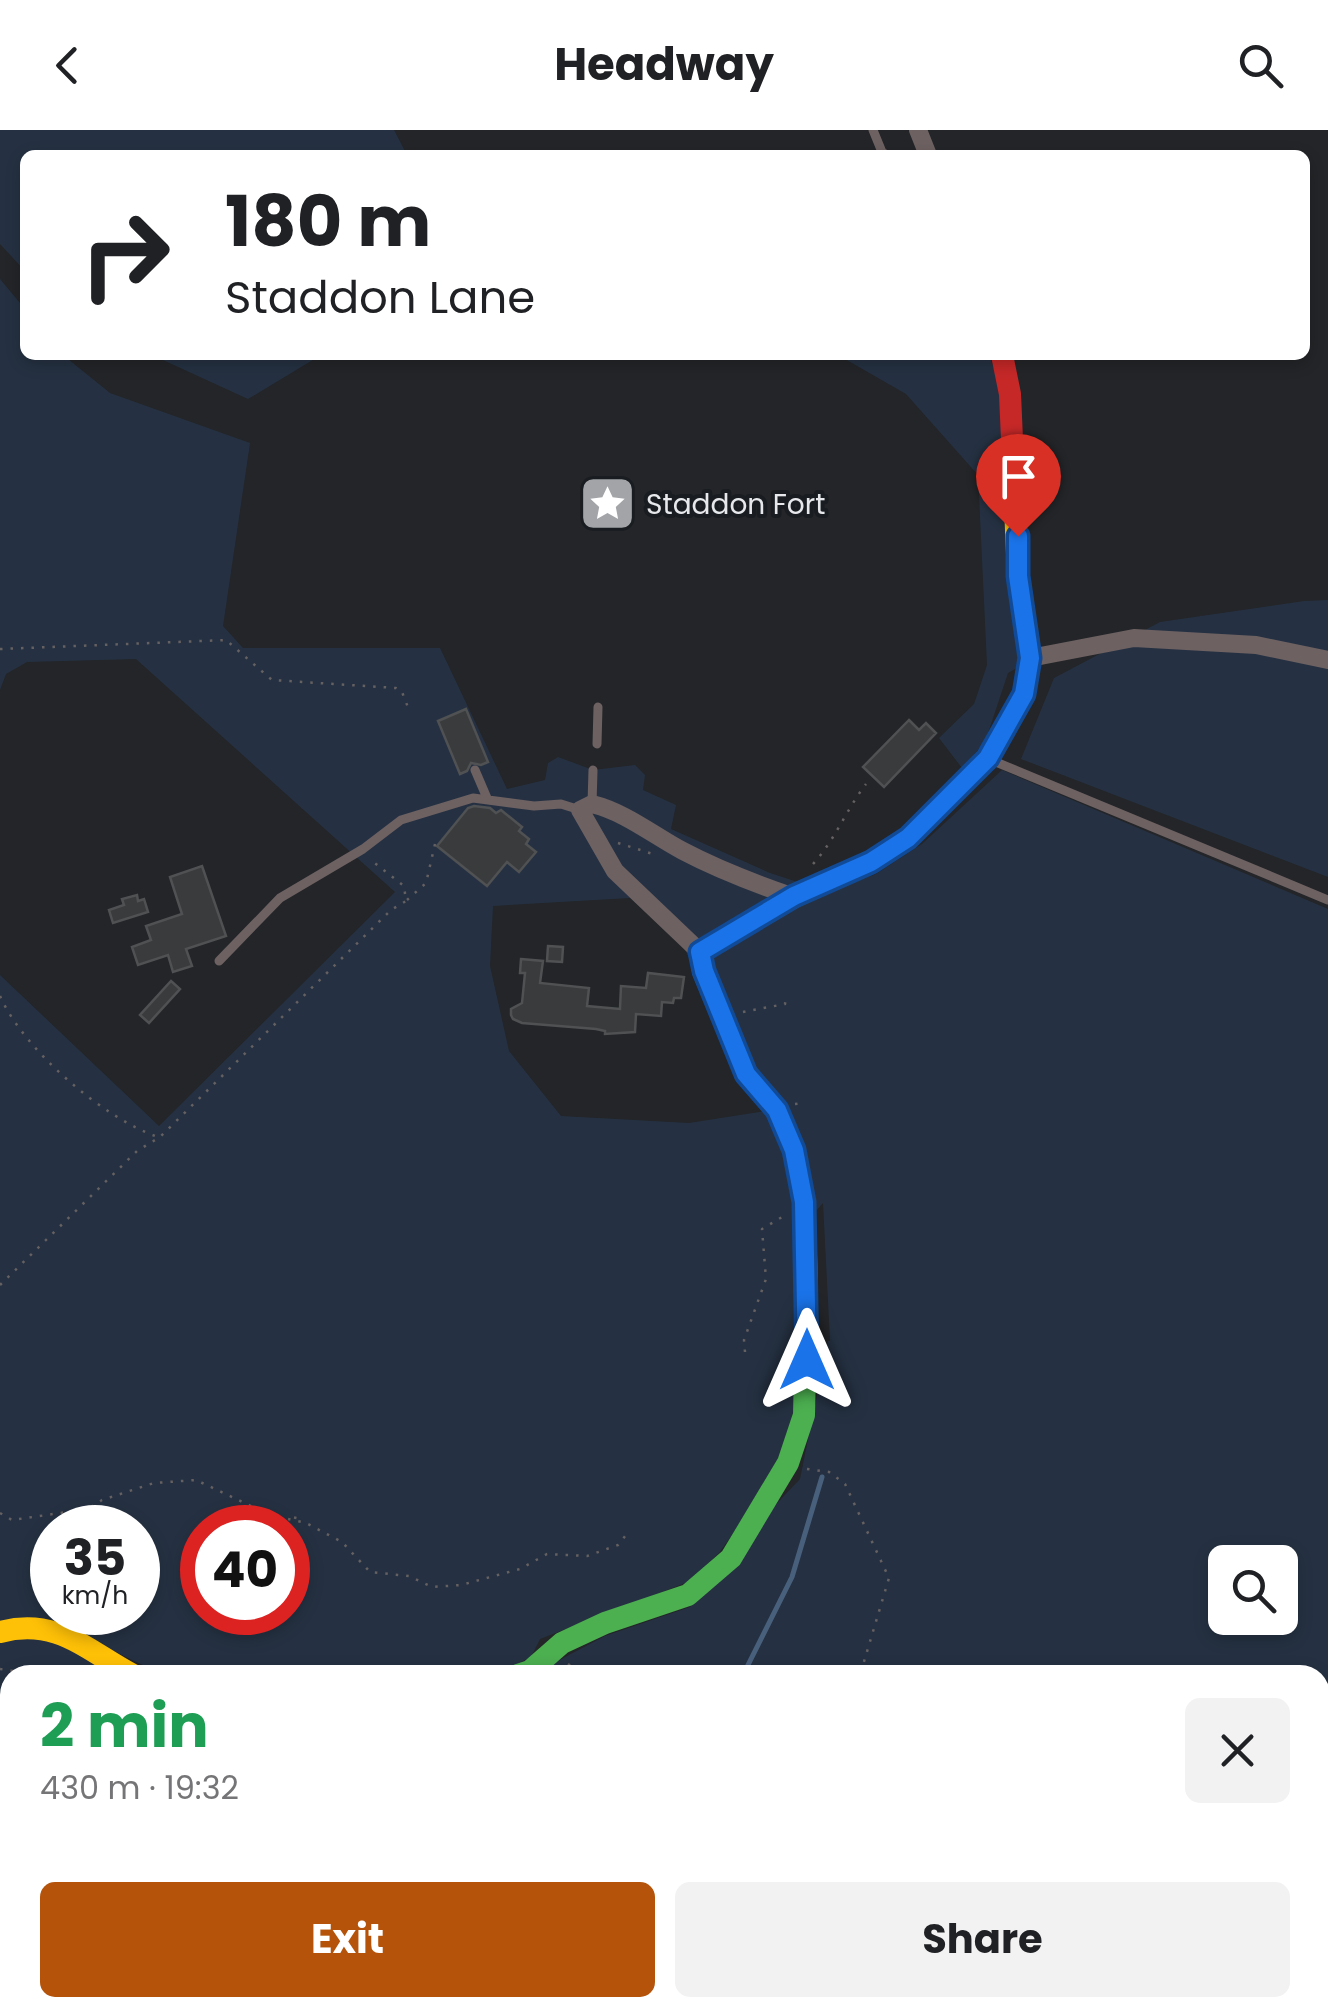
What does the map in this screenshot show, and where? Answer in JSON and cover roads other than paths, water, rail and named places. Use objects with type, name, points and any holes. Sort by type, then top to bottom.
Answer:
[{"type":"street","points":[[700,952],[798,895],[871,862],[908,838],[988,758],[1024,694],[1030,658],[1018,576],[1010,394],[1003,360]]},
{"type":"street","points":[[1030,658],[1134,638],[1256,644],[1328,660]]},
{"type":"street","points":[[536,1665],[562,1643],[605,1623],[688,1595],[731,1558],[786,1466],[804,1416],[804,1202],[794,1150],[777,1110],[746,1074],[700,952],[615,871],[586,807],[610,808],[684,852],[741,879],[798,895]]},
{"type":"street","points":[[0,1632],[44,1624],[116,1665]]},
{"type":"lane","points":[[597,744],[598,707]]},
{"type":"lane","points":[[988,758],[1328,900]]},
{"type":"lane","points":[[476,770],[488,798]]},
{"type":"lane","points":[[218,961],[280,898],[401,820],[456,800],[488,798],[534,806],[586,807],[593,770]]},
{"type":"waterway","points":[[748,1665],[792,1577],[822,1477]]},
{"type":"place","name":"Staddon Fort","points":[[607,504]]}]
